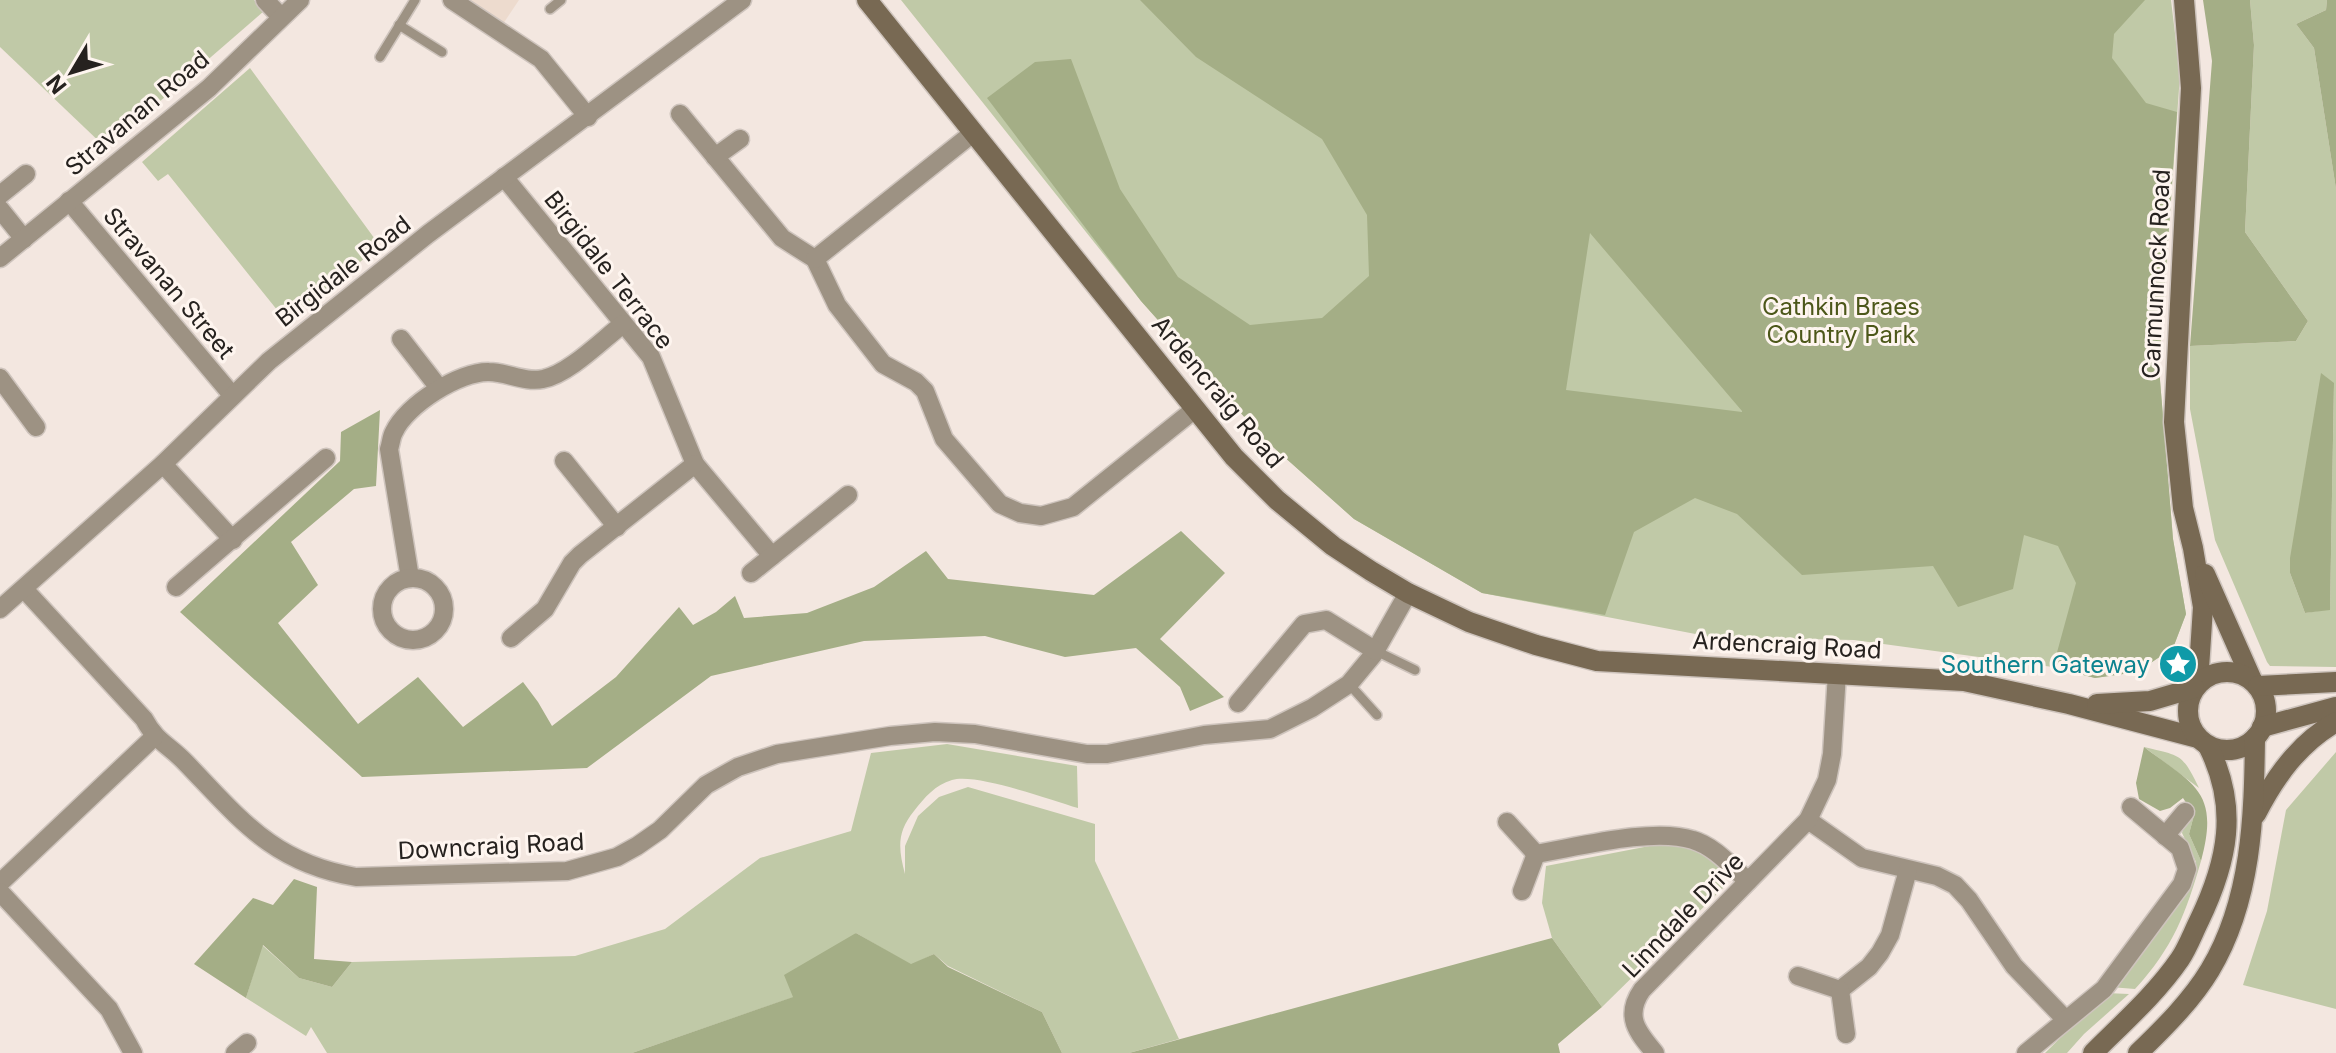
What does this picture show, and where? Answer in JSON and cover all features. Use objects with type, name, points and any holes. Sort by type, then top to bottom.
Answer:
[{"type":"street","points":[[265,0],[281,17]]},
{"type":"street","name":"Stravanan Road","points":[[0,258],[209,88],[300,0]]},
{"type":"street","points":[[452,0],[541,59],[588,117]]},
{"type":"street","name":"Ardencraig Road","points":[[867,0],[1234,457],[1277,500],[1333,546],[1408,593],[1469,622],[1536,645],[1597,661],[1964,681],[2069,704],[2203,742]]},
{"type":"street","name":"Carmunnock Road","points":[[2184,0],[2191,88],[2174,422],[2181,493],[2203,607],[2196,686]]},
{"type":"street","name":"Birgidale Road","points":[[0,609],[163,464],[269,361],[349,296],[588,117],[735,2]]},
{"type":"street","points":[[680,114],[782,238],[815,259],[837,305],[883,364],[916,382],[925,391],[944,439],[989,495],[1000,504],[1020,513],[1041,516],[1073,507],[1195,409]]},
{"type":"street","points":[[815,259],[973,133]]},
{"type":"street","points":[[715,157],[740,139]]},
{"type":"street","points":[[0,195],[26,174]]},
{"type":"street","name":"Birgidale Terrace","points":[[504,177],[651,357],[695,464],[772,556]]},
{"type":"street","name":"Stravanan Street","points":[[69,201],[232,395]]},
{"type":"street","points":[[0,209],[24,239]]},
{"type":"street","points":[[410,578],[389,449],[394,431],[405,417],[439,388],[472,373],[491,372],[532,380],[545,379],[563,370],[623,324]]},
{"type":"street","points":[[401,339],[439,388]]},
{"type":"street","points":[[0,378],[36,427]]},
{"type":"street","points":[[176,587],[326,458]]},
{"type":"street","points":[[564,461],[617,527]]},
{"type":"street","points":[[163,464],[233,540]]},
{"type":"street","points":[[511,638],[545,609],[572,563],[695,464]]},
{"type":"street","points":[[751,573],[848,495]]},
{"type":"street","name":"Carmunnock Road","points":[[2193,548],[2255,683]]},
{"type":"street","name":"Downcraig Road","points":[[24,589],[144,719],[154,737],[175,751],[267,843],[325,872],[356,877],[567,871],[617,857],[660,830],[706,785],[738,767],[777,754],[935,732],[975,734],[1087,754],[1107,754],[1204,735],[1270,729],[1312,708],[1349,684],[1376,651],[1408,593]]},
{"type":"street","points":[[1238,703],[1304,624],[1326,620],[1376,651]]},
{"type":"street","points":[[2093,1053],[2147,1000],[2181,957],[2217,878],[2225,850],[2228,823],[2226,798],[2216,762],[2191,727],[2187,714],[2188,700],[2196,686],[2215,673],[2228,671],[2255,683],[2336,682]]},
{"type":"street","name":"Linndale Drive","points":[[1655,1053],[1640,1036],[1633,1019],[1632,1003],[1808,820],[1823,791],[1830,767],[1837,673]]},
{"type":"street","points":[[2138,1053],[2164,1028],[2210,971],[2231,927],[2247,862],[2254,818],[2259,732],[2266,715],[2265,702],[2255,683]]},
{"type":"street","name":"Ardencraig Road","points":[[2069,704],[2129,704],[2196,686]]},
{"type":"street","points":[[2203,742],[2233,750],[2259,732],[2336,707]]},
{"type":"street","points":[[2254,818],[2280,772],[2308,741],[2336,722]]},
{"type":"street","points":[[0,883],[154,737]]},
{"type":"street","points":[[2026,1053],[2104,989],[2182,884],[2187,869],[2180,848],[2131,807]]},
{"type":"street","points":[[2165,836],[2185,812]]},
{"type":"street","points":[[1808,820],[1862,858],[1937,876],[1955,885],[1969,900],[2014,966],[2065,1019]]},
{"type":"street","points":[[1507,822],[1536,854]]},
{"type":"street","points":[[1536,854],[1661,835],[1678,837],[1694,840],[1714,850],[1748,881]]},
{"type":"street","points":[[1522,891],[1536,854]]},
{"type":"street","points":[[1840,990],[1869,967],[1880,953],[1890,935],[1908,870]]},
{"type":"street","points":[[0,892],[109,1009],[133,1053]]},
{"type":"street","points":[[1798,976],[1840,990]]},
{"type":"street","points":[[1840,990],[1846,1034]]},
{"type":"lane","points":[[380,57],[415,0]]},
{"type":"lane","points":[[550,9],[561,0]]},
{"type":"lane","points":[[399,25],[442,52]]},
{"type":"lane","points":[[1376,651],[1415,670]]},
{"type":"lane","points":[[1349,684],[1377,715]]},
{"type":"shaded area","points":[[465,0],[519,0],[503,24]]},
{"type":"green space","points":[[0,0],[254,0],[264,11],[106,148],[0,47]]},
{"type":"green space","name":"Cathkin Braes Country Park","points":[[901,0],[2171,0],[2180,75],[2159,368],[2173,539],[2186,614],[2173,648],[2137,672],[2095,678],[2053,667],[1854,640],[1711,637],[1482,593],[1354,519],[1264,439],[1141,301]]},
{"type":"green space","name":"Cathkin Braes Country Park","points":[[1140,0],[2145,0],[2114,34],[2112,58],[2146,103],[2177,112],[2159,368],[2173,539],[2186,614],[2173,648],[2137,672],[2095,678],[2053,667],[2076,583],[2058,546],[2024,535],[2013,589],[1958,607],[1933,566],[1802,575],[1737,514],[1695,498],[1634,532],[1605,615],[1482,593],[1354,519],[1264,439],[1141,301],[987,98],[1035,62],[1071,59],[1120,189],[1178,277],[1250,325],[1322,318],[1369,276],[1367,215],[1322,139],[1196,57]],"holes":[[[1590,233],[1742,411],[1566,390]]]},
{"type":"green space","points":[[2203,0],[2250,0],[2254,45],[2245,232],[2308,321],[2296,341],[2190,346],[2212,61]]},
{"type":"green space","points":[[2250,0],[2327,0],[2326,10],[2296,24],[2314,48],[2336,189],[2336,667],[2270,666],[2267,662],[2215,540],[2190,409],[2190,346],[2296,341],[2308,321],[2245,232],[2254,45]],"holes":[[[2334,384],[2330,609],[2305,613],[2290,573]]]},
{"type":"green space","points":[[2327,0],[2336,0],[2336,189],[2314,48],[2296,24],[2326,10]]},
{"type":"green space","points":[[250,68],[380,246],[286,321],[168,174],[158,181],[142,162]]},
{"type":"green space","points":[[2321,373],[2334,383],[2330,610],[2305,613],[2290,573],[2290,558]]},
{"type":"green space","points":[[380,410],[376,486],[354,489],[291,542],[318,585],[278,623],[358,724],[418,677],[463,727],[523,682],[552,726],[616,677],[679,607],[693,625],[735,596],[744,618],[807,613],[874,587],[926,551],[948,579],[1094,595],[1181,531],[1225,573],[1160,639],[1224,697],[1190,711],[1180,687],[1136,648],[1065,657],[985,636],[864,641],[711,676],[587,768],[362,777],[180,612],[340,461],[341,432]]},
{"type":"green space","points":[[947,744],[1077,766],[1078,808],[978,780],[946,782],[926,796],[904,826],[900,848],[905,874],[905,846],[918,816],[939,797],[968,787],[1095,824],[1095,861],[1179,1039],[1129,1053],[1062,1053],[1042,1012],[948,966],[934,954],[911,965],[856,933],[794,997],[632,1053],[327,1053],[311,1027],[306,1036],[246,998],[262,945],[299,978],[332,987],[352,962],[575,956],[665,929],[760,858],[851,831],[871,753]]},
{"type":"green space","points":[[2144,747],[2179,758],[2199,788]]},
{"type":"green space","points":[[2144,747],[2189,781],[2204,804],[2206,838],[2201,861],[2189,834],[2194,815],[2183,798],[2160,811],[2139,799],[2136,783]]},
{"type":"green space","points":[[2336,752],[2336,1009],[2243,985],[2267,911],[2286,810]]},
{"type":"green space","points":[[2194,815],[2189,834],[2201,861],[2177,929],[2159,959],[2135,989],[2110,987],[2186,893],[2196,862],[2182,833],[2184,825]]},
{"type":"green space","points":[[1665,843],[1696,849],[1725,872],[1723,888],[1602,1007],[1552,938],[1542,903],[1546,866]]},
{"type":"green space","points":[[294,879],[317,887],[314,959],[352,962],[332,987],[299,978],[263,945],[246,998],[194,964],[253,898],[273,905]]},
{"type":"green space","points":[[856,933],[911,964],[934,954],[948,967],[1042,1012],[1062,1053],[632,1053],[793,997],[784,975]]},
{"type":"green space","points":[[1552,938],[1602,1007],[1558,1044],[1560,1053],[1129,1053]]},
{"type":"green space","points":[[2106,993],[2129,994],[2067,1053],[2045,1053]]},
{"type":"place","name":"Southern Gateway","points":[[2178,664]]}]
